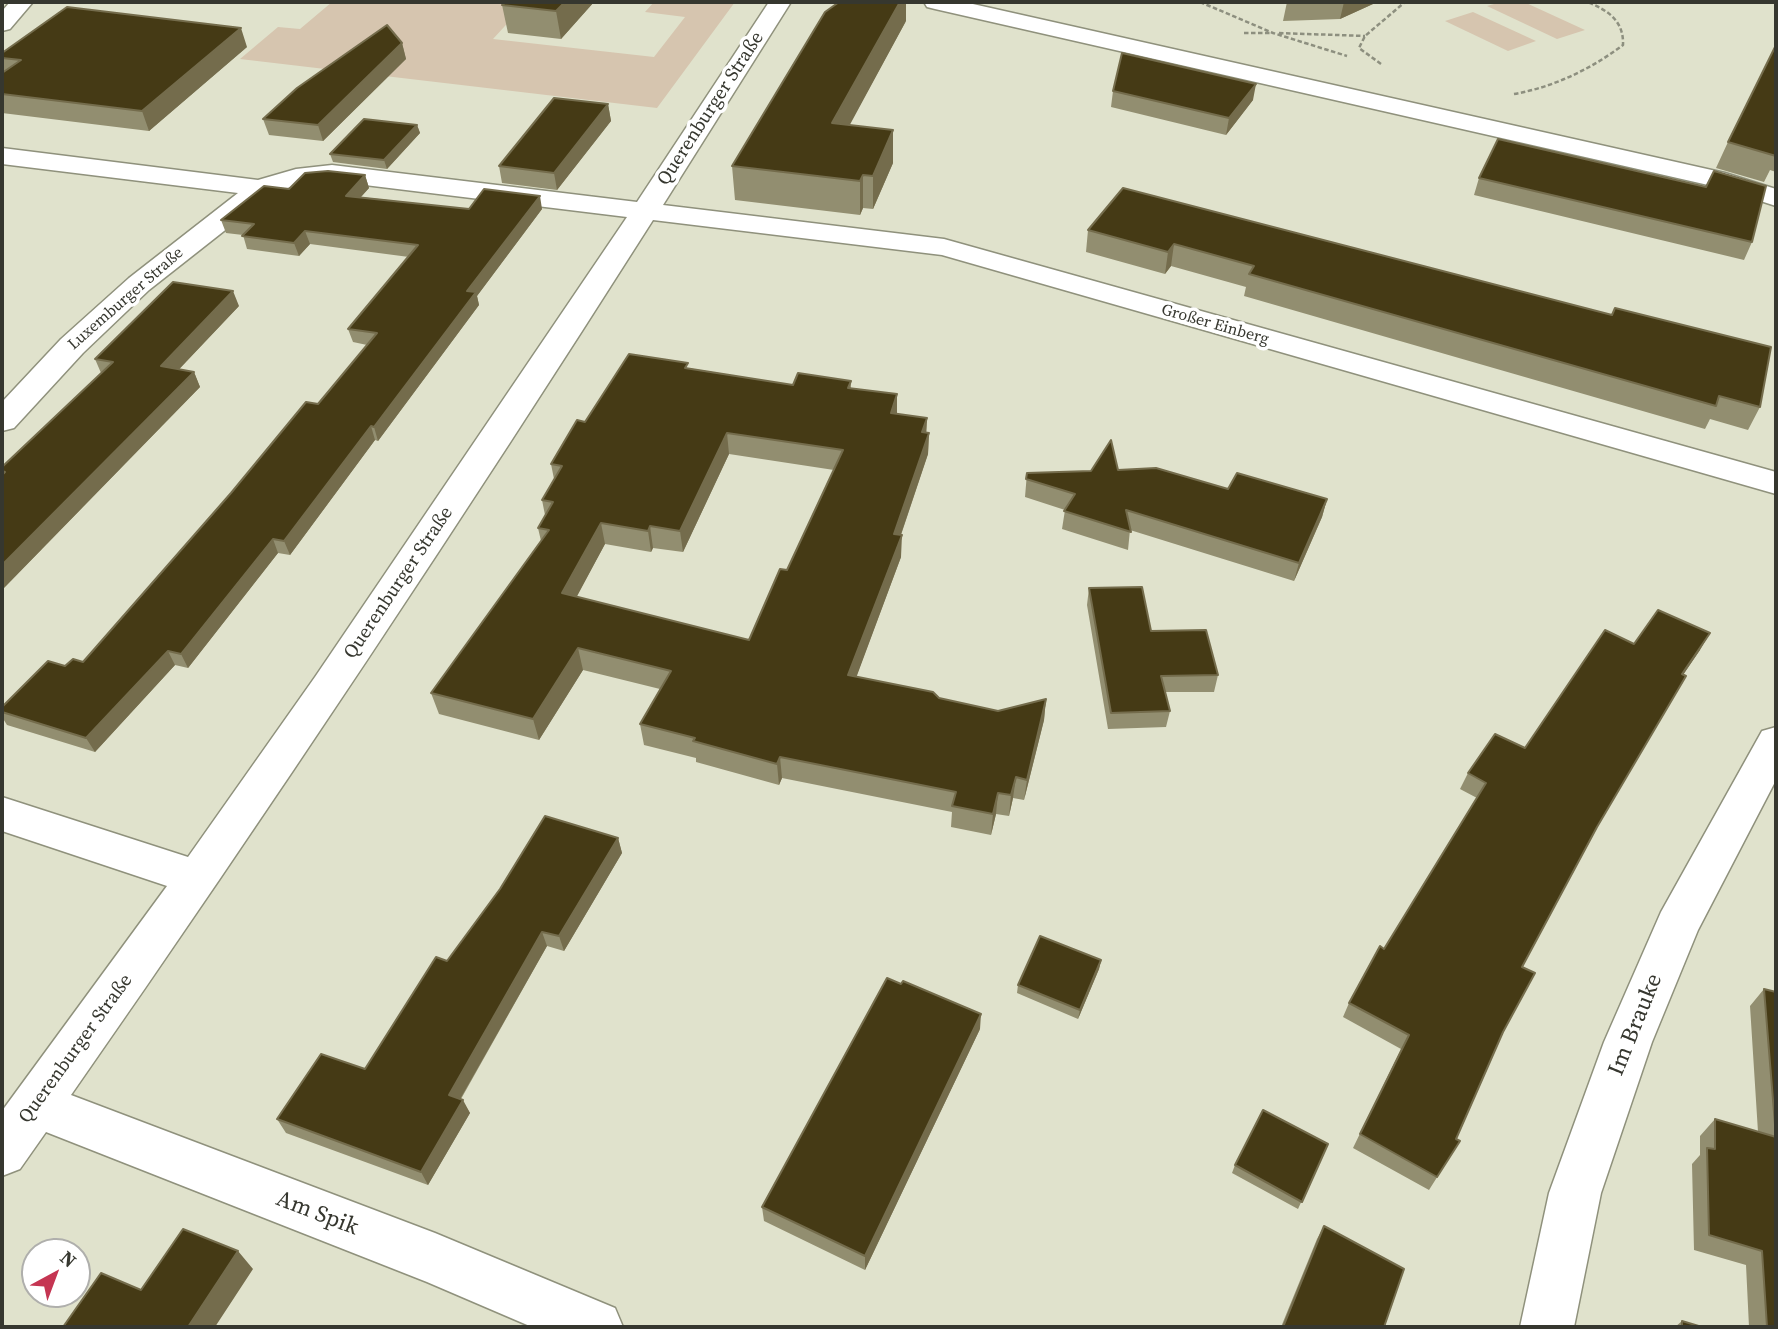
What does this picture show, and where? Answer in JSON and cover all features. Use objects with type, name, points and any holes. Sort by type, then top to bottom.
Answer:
[{"type":"street","points":[[2,24],[22,2]]},
{"type":"street","name":"Querenburger Straße","points":[[2,1152],[198,878],[337,676],[645,212],[780,2]]},
{"type":"street","points":[[935,2],[1713,178],[1776,198]]},
{"type":"street","name":"Luxemburger Straße","points":[[2,156],[261,188]]},
{"type":"street","name":"Luxemburger Straße","points":[[2,421],[72,346],[139,284],[261,188],[301,174],[332,173],[645,212]]},
{"type":"street","name":"Großer Einberg","points":[[645,212],[944,247],[1776,484]]},
{"type":"street","name":"Im Brauke","points":[[1547,1327],[1575,1193],[1628,1042],[1676,926],[1776,742]]},
{"type":"street","points":[[2,814],[198,878]]},
{"type":"street","name":"Am Spik","points":[[37,1105],[435,1259],[596,1327]]},
{"type":"path","points":[[1200,2],[1273,33],[1349,57]]},
{"type":"path","points":[[1382,64],[1359,48],[1365,36],[1405,2]]},
{"type":"path","points":[[1506,94],[1517,94],[1547,86],[1611,55],[1623,45],[1624,34],[1619,22],[1611,14],[1587,2]]},
{"type":"path","points":[[1235,33],[1365,36]]},
{"type":"path","points":[[1375,65],[1388,69]]},
{"type":"shaded area","points":[[332,2],[527,2],[493,39],[654,57],[685,17],[645,12],[654,2],[735,2],[657,108],[240,59],[278,27],[300,29]]},
{"type":"shaded area","points":[[1501,2],[1524,2],[1585,30],[1557,39],[1487,6]]},
{"type":"shaded area","points":[[1473,12],[1536,41],[1508,51],[1445,21]]},
{"type":"building","points":[[506,2],[565,2],[556,11],[502,5]]},
{"type":"building","points":[[839,2],[900,2],[832,123],[893,130],[873,176],[863,175],[860,181],[732,166],[825,12]]},
{"type":"building","points":[[67,7],[241,28],[142,111],[2,94],[2,73],[21,60],[2,58],[2,53]]},
{"type":"building","points":[[387,25],[402,43],[318,125],[263,119],[297,88]]},
{"type":"building","points":[[1776,45],[1776,156],[1728,142]]},
{"type":"building","points":[[1122,53],[1256,84],[1229,118],[1113,91]]},
{"type":"building","points":[[554,98],[608,104],[554,173],[499,166]]},
{"type":"building","points":[[364,119],[417,125],[384,160],[330,154]]},
{"type":"building","points":[[1498,139],[1706,187],[1714,171],[1766,186],[1752,242],[1479,178]]},
{"type":"building","points":[[328,171],[365,175],[346,196],[469,209],[484,189],[540,196],[467,291],[476,292],[374,427],[371,426],[284,541],[273,539],[181,654],[168,651],[86,738],[2,712],[2,707],[48,661],[65,666],[73,659],[83,662],[231,493],[306,402],[318,404],[377,333],[348,329],[418,245],[305,231],[294,243],[242,236],[254,224],[221,220],[264,186],[289,189],[305,173]]},
{"type":"building","points":[[1123,188],[1612,315],[1615,308],[1771,347],[1760,407],[1719,396],[1716,406],[1249,274],[1254,266],[1174,244],[1168,252],[1088,230]]},
{"type":"building","points":[[173,282],[233,291],[161,366],[194,372],[2,565],[2,475],[5,472],[2,467],[113,362],[95,359]]},
{"type":"building","points":[[629,354],[688,363],[685,368],[793,385],[798,373],[851,381],[848,388],[897,394],[891,413],[927,418],[922,432],[929,433],[894,534],[902,535],[848,675],[933,692],[939,698],[998,711],[1046,699],[1027,780],[1016,777],[1011,795],[998,793],[993,814],[952,806],[956,792],[780,757],[777,764],[693,741],[695,738],[640,724],[671,671],[578,648],[533,719],[431,693],[549,530],[538,528],[553,502],[542,500],[562,466],[551,464],[577,420],[585,422]],"holes":[[[727,433],[843,450],[787,570],[780,569],[749,640],[562,593],[601,523],[648,531],[650,526],[680,531]]]},
{"type":"building","points":[[1111,440],[1118,470],[1156,468],[1228,489],[1237,473],[1327,499],[1299,563],[1126,510],[1131,532],[1064,511],[1075,494],[1026,479],[1027,473],[1091,471]]},
{"type":"building","points":[[1142,587],[1151,631],[1206,630],[1218,675],[1161,676],[1170,711],[1111,713],[1089,588]]},
{"type":"building","points":[[1658,610],[1710,633],[1682,674],[1686,676],[1597,827],[1522,967],[1535,973],[1503,1032],[1456,1139],[1460,1141],[1437,1177],[1360,1134],[1409,1035],[1349,1003],[1380,946],[1384,949],[1486,783],[1468,773],[1495,734],[1525,748],[1605,630],[1634,644]]},
{"type":"building","points":[[545,816],[618,838],[559,936],[542,932],[449,1095],[463,1100],[421,1172],[277,1119],[321,1054],[365,1069],[436,957],[447,961],[500,889]]},
{"type":"building","points":[[1040,936],[1101,960],[1080,1010],[1018,985]]},
{"type":"building","points":[[887,978],[901,984],[903,981],[981,1014],[865,1256],[762,1207]]},
{"type":"building","points":[[1764,989],[1776,992],[1776,1137]]},
{"type":"building","points":[[1263,1110],[1328,1144],[1302,1202],[1235,1165]]},
{"type":"building","points":[[1715,1119],[1776,1137],[1776,1327],[1767,1327],[1762,1251],[1709,1235],[1707,1148],[1715,1149]]},
{"type":"building","points":[[1324,1226],[1404,1269],[1384,1327],[1283,1327]]},
{"type":"building","points":[[183,1229],[238,1251],[188,1327],[63,1327],[76,1308],[91,1308],[91,1287],[101,1273],[141,1290]]},
{"type":"building","points":[[1682,1321],[1702,1327],[1682,1327]]}]
